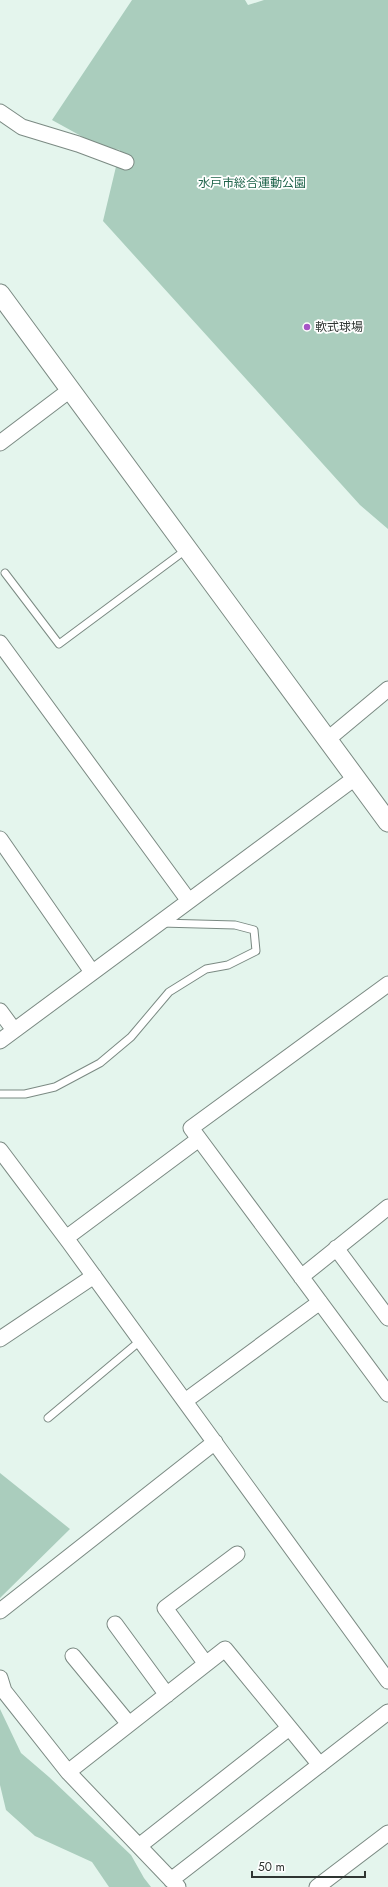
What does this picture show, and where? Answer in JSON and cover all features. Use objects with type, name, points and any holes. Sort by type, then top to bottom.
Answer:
[{"type":"street","points":[[0,112],[22,127],[78,144],[126,162]]},
{"type":"street","points":[[0,294],[388,822]]},
{"type":"street","points":[[0,443],[70,390]]},
{"type":"street","points":[[0,643],[189,901]]},
{"type":"street","points":[[328,739],[388,689]]},
{"type":"street","points":[[0,1041],[355,778]]},
{"type":"street","points":[[0,839],[92,972]]},
{"type":"street","points":[[388,984],[191,1128],[388,1394]]},
{"type":"street","points":[[0,1011],[14,1030]]},
{"type":"street","points":[[66,1238],[199,1139]]},
{"type":"street","points":[[0,1150],[94,1276],[388,1681]]},
{"type":"street","points":[[301,1277],[388,1207]]},
{"type":"street","points":[[336,1248],[388,1318]]},
{"type":"street","points":[[0,1339],[94,1276]]},
{"type":"street","points":[[185,1402],[320,1302]]},
{"type":"street","points":[[0,1611],[214,1442]]},
{"type":"street","points":[[206,1664],[165,1608],[236,1554]]},
{"type":"street","points":[[115,1624],[167,1695]]},
{"type":"street","points":[[68,1772],[225,1649],[320,1765]]},
{"type":"street","points":[[73,1656],[129,1724]]},
{"type":"street","points":[[0,1678],[4,1691],[68,1772],[175,1884],[320,1765],[388,1712]]},
{"type":"street","points":[[139,1846],[289,1728]]},
{"type":"street","points":[[316,1887],[388,1833]]},
{"type":"lane","points":[[5,573],[59,644],[188,549]]},
{"type":"lane","points":[[0,1094],[25,1094],[55,1087],[100,1063],[131,1037],[169,992],[206,969],[228,966],[256,951],[254,930],[235,925],[159,923]]},
{"type":"lane","points":[[48,1418],[140,1340]]},
{"type":"green space","name":"軟式球場","points":[[132,0],[245,0],[248,5],[264,0],[388,0],[388,529],[360,505],[103,221],[120,150],[101,147],[52,120]]},
{"type":"green space","points":[[0,1473],[70,1529],[0,1598]]},
{"type":"green space","points":[[0,1709],[21,1753],[49,1777],[131,1855],[151,1887],[109,1887],[92,1862],[35,1836],[6,1810],[0,1785]]},
{"type":"place","name":"軟式球場","points":[[307,327]]},
{"type":"park label","name":"水戸市総合運動公園","points":[[252,183]]}]
